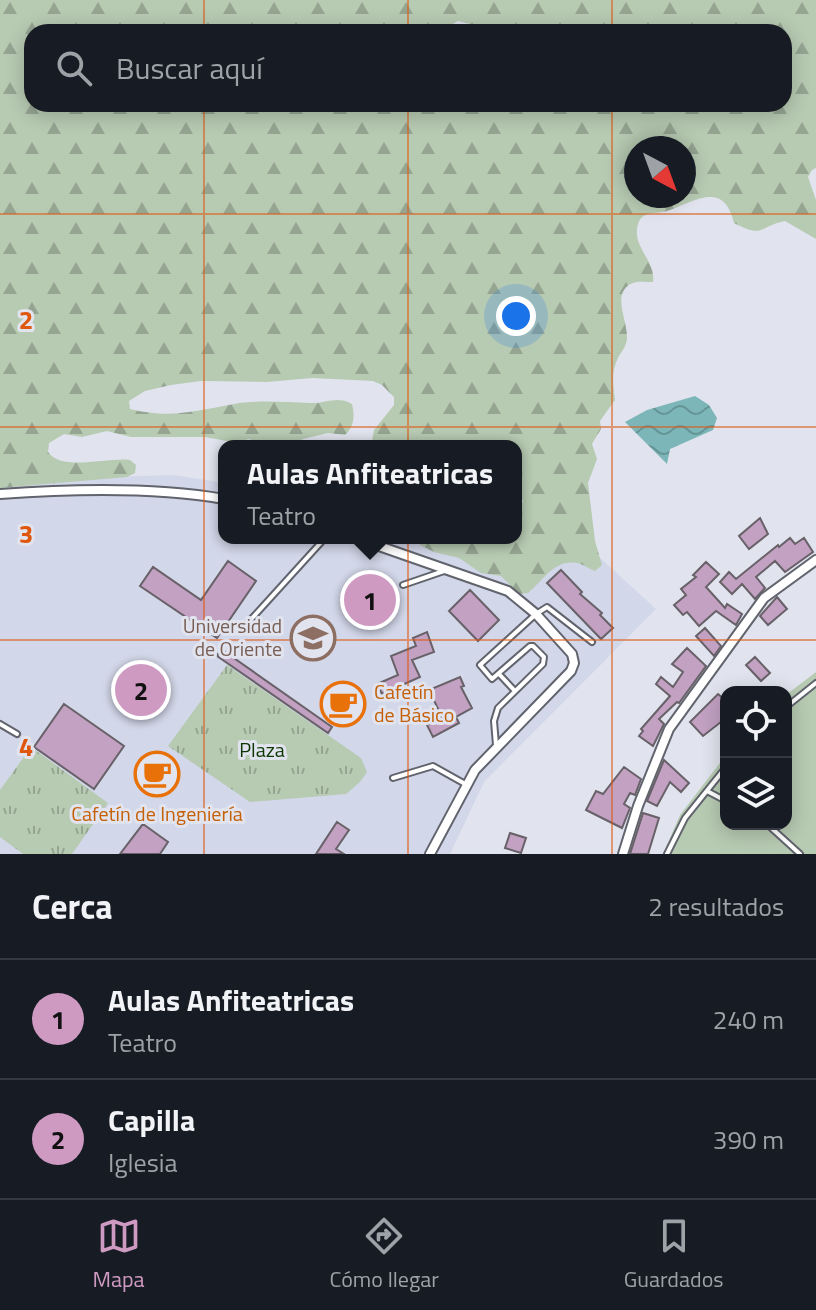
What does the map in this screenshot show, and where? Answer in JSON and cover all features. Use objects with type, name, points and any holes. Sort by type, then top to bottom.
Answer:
[{"type":"street","points":[[0,494],[185,492],[218,498]]},
{"type":"street","points":[[373,544],[508,591],[536,614],[572,654],[574,663],[571,671],[475,770],[430,854]]},
{"type":"street","points":[[623,854],[638,806],[669,729],[764,598],[816,560]]},
{"type":"lane","points":[[245,626],[320,544]]},
{"type":"lane","points":[[403,585],[446,570]]},
{"type":"lane","points":[[496,748],[495,714],[543,664],[544,657],[530,646],[491,679],[480,665],[536,614],[550,608],[592,642]]},
{"type":"lane","points":[[499,674],[515,691]]},
{"type":"lane","points":[[792,702],[816,683]]},
{"type":"lane","points":[[0,724],[17,734]]},
{"type":"lane","points":[[393,778],[433,766],[467,785]]},
{"type":"lane","points":[[667,854],[685,818],[720,775]]},
{"type":"lane","points":[[707,791],[720,798]]},
{"type":"lane","points":[[774,830],[800,854]]},
{"type":"shaded area","name":"Universidad de Oriente","points":[[174,475],[218,482],[218,544],[418,544],[524,578],[574,534],[656,609],[484,782],[450,854],[0,854],[0,480]]},
{"type":"green space","points":[[0,0],[816,0],[816,168],[808,177],[816,200],[816,239],[785,221],[756,231],[744,228],[734,223],[724,202],[708,197],[696,200],[696,136],[624,136],[624,208],[674,208],[647,214],[640,219],[638,240],[651,267],[653,282],[634,283],[627,286],[622,295],[627,339],[615,367],[615,400],[600,421],[601,429],[592,444],[597,459],[588,483],[595,541],[602,565],[595,571],[577,563],[562,564],[528,593],[519,594],[501,576],[481,573],[459,558],[420,545],[522,544],[522,440],[372,440],[374,430],[394,405],[394,397],[373,381],[312,378],[267,382],[201,381],[145,391],[129,401],[130,409],[170,414],[252,402],[315,403],[341,400],[352,404],[353,421],[345,435],[328,433],[301,440],[221,440],[205,437],[131,437],[107,431],[82,437],[64,434],[49,443],[48,452],[63,461],[130,460],[136,465],[135,473],[127,477],[0,488]]},
{"type":"green space","name":"Plaza","points":[[227,665],[361,758],[367,772],[360,782],[346,794],[250,802],[168,746]]},
{"type":"green space","points":[[816,672],[816,854],[663,854],[680,815],[720,763],[720,830],[792,830],[792,690]]},
{"type":"green space","points":[[31,747],[108,803],[72,854],[23,854],[0,837],[0,790]]},
{"type":"water","points":[[695,396],[709,405],[717,418],[713,430],[670,449],[667,464],[625,422],[647,410]]},
{"type":"building","points":[[760,518],[768,534],[749,549],[739,536]]},
{"type":"building","points":[[790,538],[795,544],[804,538],[813,552],[785,572],[775,561],[756,577],[765,588],[755,599],[742,584],[732,594],[720,582],[729,572],[736,579]]},
{"type":"building","points":[[228,561],[256,581],[217,638],[140,586],[153,567],[201,600]]},
{"type":"building","points":[[706,562],[719,574],[706,587],[725,608],[727,604],[742,614],[736,625],[716,611],[699,626],[687,612],[683,615],[674,605],[686,595],[681,589],[696,577],[693,575]]},
{"type":"building","points":[[561,570],[613,628],[601,639],[547,583]]},
{"type":"building","points":[[383,581],[393,608],[354,622],[345,596]]},
{"type":"building","points":[[470,590],[499,620],[478,641],[449,611]]},
{"type":"building","points":[[777,597],[787,609],[768,625],[760,616]]},
{"type":"building","points":[[705,628],[721,646],[714,656],[696,636]]},
{"type":"building","points":[[427,632],[434,652],[412,660],[420,677],[382,694],[377,684],[398,675],[391,656],[416,646],[413,638]]},
{"type":"building","points":[[687,648],[706,666],[679,703],[659,719],[664,724],[653,746],[639,736],[643,731],[641,729],[670,696],[656,684],[661,677],[673,687],[683,672],[672,664]]},
{"type":"building","points":[[221,649],[332,727],[328,733],[217,656]]},
{"type":"building","points":[[755,657],[770,673],[761,681],[746,665]]},
{"type":"building","points":[[156,669],[161,699],[130,707],[132,679]]},
{"type":"building","points":[[460,677],[464,686],[461,687],[472,708],[456,717],[459,723],[433,737],[427,725],[442,717],[429,690]]},
{"type":"building","points":[[718,694],[720,696],[720,723],[703,736],[690,722]]},
{"type":"building","points":[[64,704],[124,746],[94,789],[34,747]]},
{"type":"building","points":[[664,760],[689,783],[681,792],[670,782],[657,806],[647,801]]},
{"type":"building","points":[[153,764],[166,766],[163,785],[149,783]]},
{"type":"building","points":[[624,767],[641,779],[635,795],[630,793],[624,804],[630,808],[622,828],[586,810],[596,791],[603,794]]},
{"type":"building","points":[[643,813],[659,818],[648,854],[630,854]]},
{"type":"building","points":[[337,822],[349,830],[336,849],[344,854],[316,854]]},
{"type":"building","points":[[143,824],[168,842],[160,854],[120,854]]},
{"type":"building","points":[[510,833],[526,838],[521,853],[505,848]]},
{"type":"place","name":"Aulas Anfiteatricas","points":[[370,600]]},
{"type":"place","name":"Universidad de Oriente","points":[[313,638]]},
{"type":"place","name":"Capilla","points":[[141,690]]},
{"type":"place","name":"Cafetín de Básico","points":[[343,704]]},
{"type":"place","name":"Cafetín de Ingeniería","points":[[157,774]]}]
